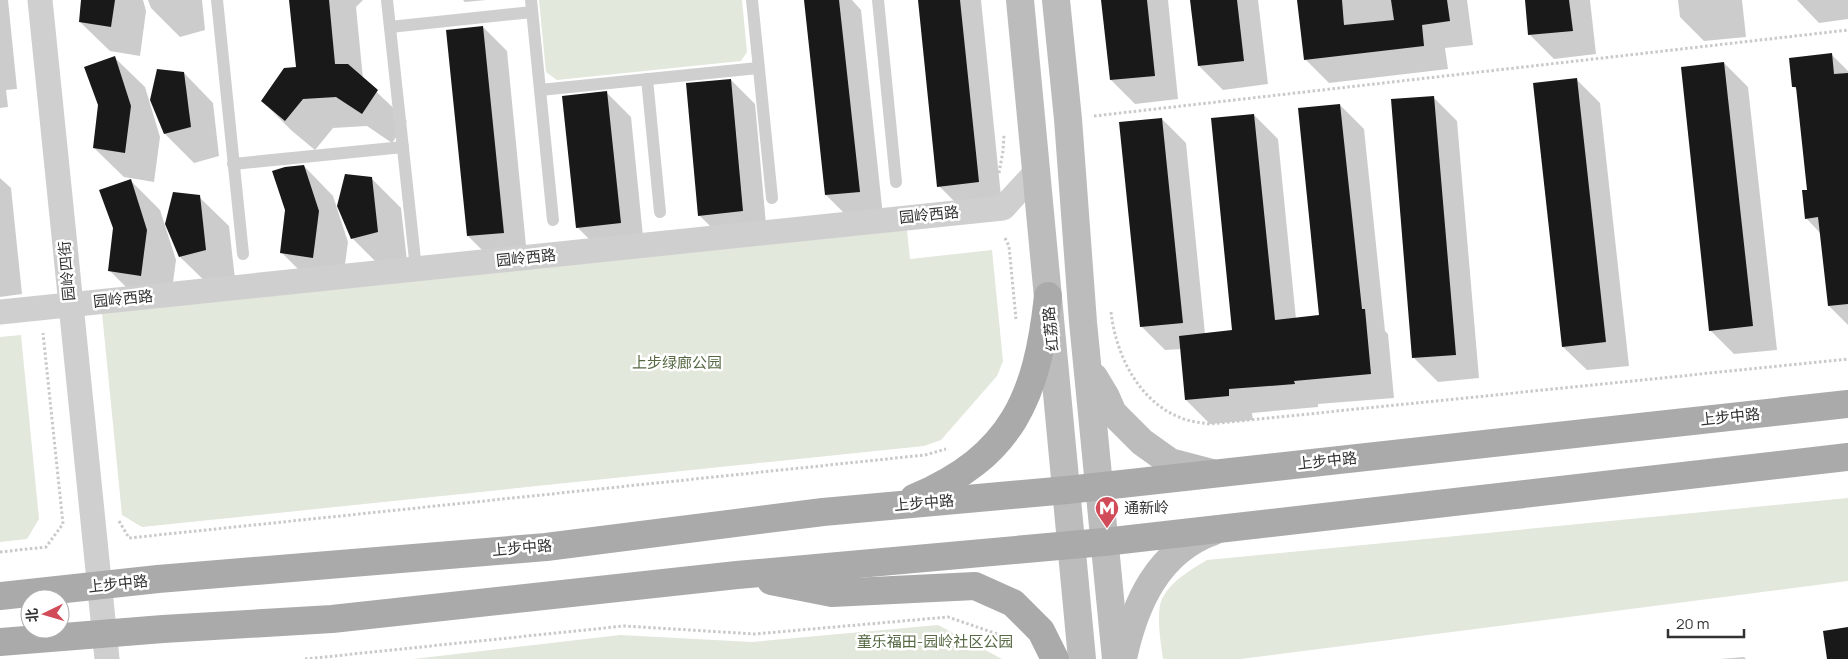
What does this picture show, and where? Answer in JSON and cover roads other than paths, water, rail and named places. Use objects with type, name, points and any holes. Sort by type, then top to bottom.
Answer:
[{"type":"main road","name":"红荔路","points":[[1020,0],[1082,659]]},
{"type":"main road","points":[[1056,0],[1068,119],[1083,322],[1116,659]]},
{"type":"main road","points":[[889,506],[923,494],[957,476],[984,455],[1008,429],[1022,406],[1034,377],[1045,324],[1048,296]]},
{"type":"main road","points":[[1083,322],[1094,376],[1113,413],[1142,442],[1170,462],[1214,473]]},
{"type":"main road","name":"上步中路","points":[[0,596],[546,547],[823,512],[1067,490],[1848,404]]},
{"type":"main road","points":[[0,642],[106,646],[738,575],[1104,542],[1848,457]]},
{"type":"main road","points":[[1122,659],[1130,627],[1139,604],[1152,581],[1182,547],[1199,536],[1219,529]]},
{"type":"main road","points":[[738,575],[832,593],[974,586],[1013,603],[1042,631],[1055,659]]},
{"type":"street","name":"园岭四街","points":[[40,0],[106,646]]},
{"type":"street","name":"园岭西路","points":[[0,312],[1003,208],[1037,171]]},
{"type":"lane","points":[[216,0],[243,254]]},
{"type":"lane","points":[[388,0],[416,269]]},
{"type":"lane","points":[[752,0],[772,198]]},
{"type":"lane","points":[[878,0],[896,182]]},
{"type":"lane","points":[[390,28],[531,6],[553,220]]},
{"type":"lane","points":[[540,90],[758,68]]},
{"type":"lane","points":[[647,79],[660,212]]},
{"type":"lane","points":[[233,164],[403,147]]},
{"type":"place","name":"通新岭","points":[[1107,529]]},
{"type":"park label","name":"上步绿廊公园","points":[[677,363]]},
{"type":"park label","name":"童乐福田-园岭社区公园","points":[[935,642]]}]
